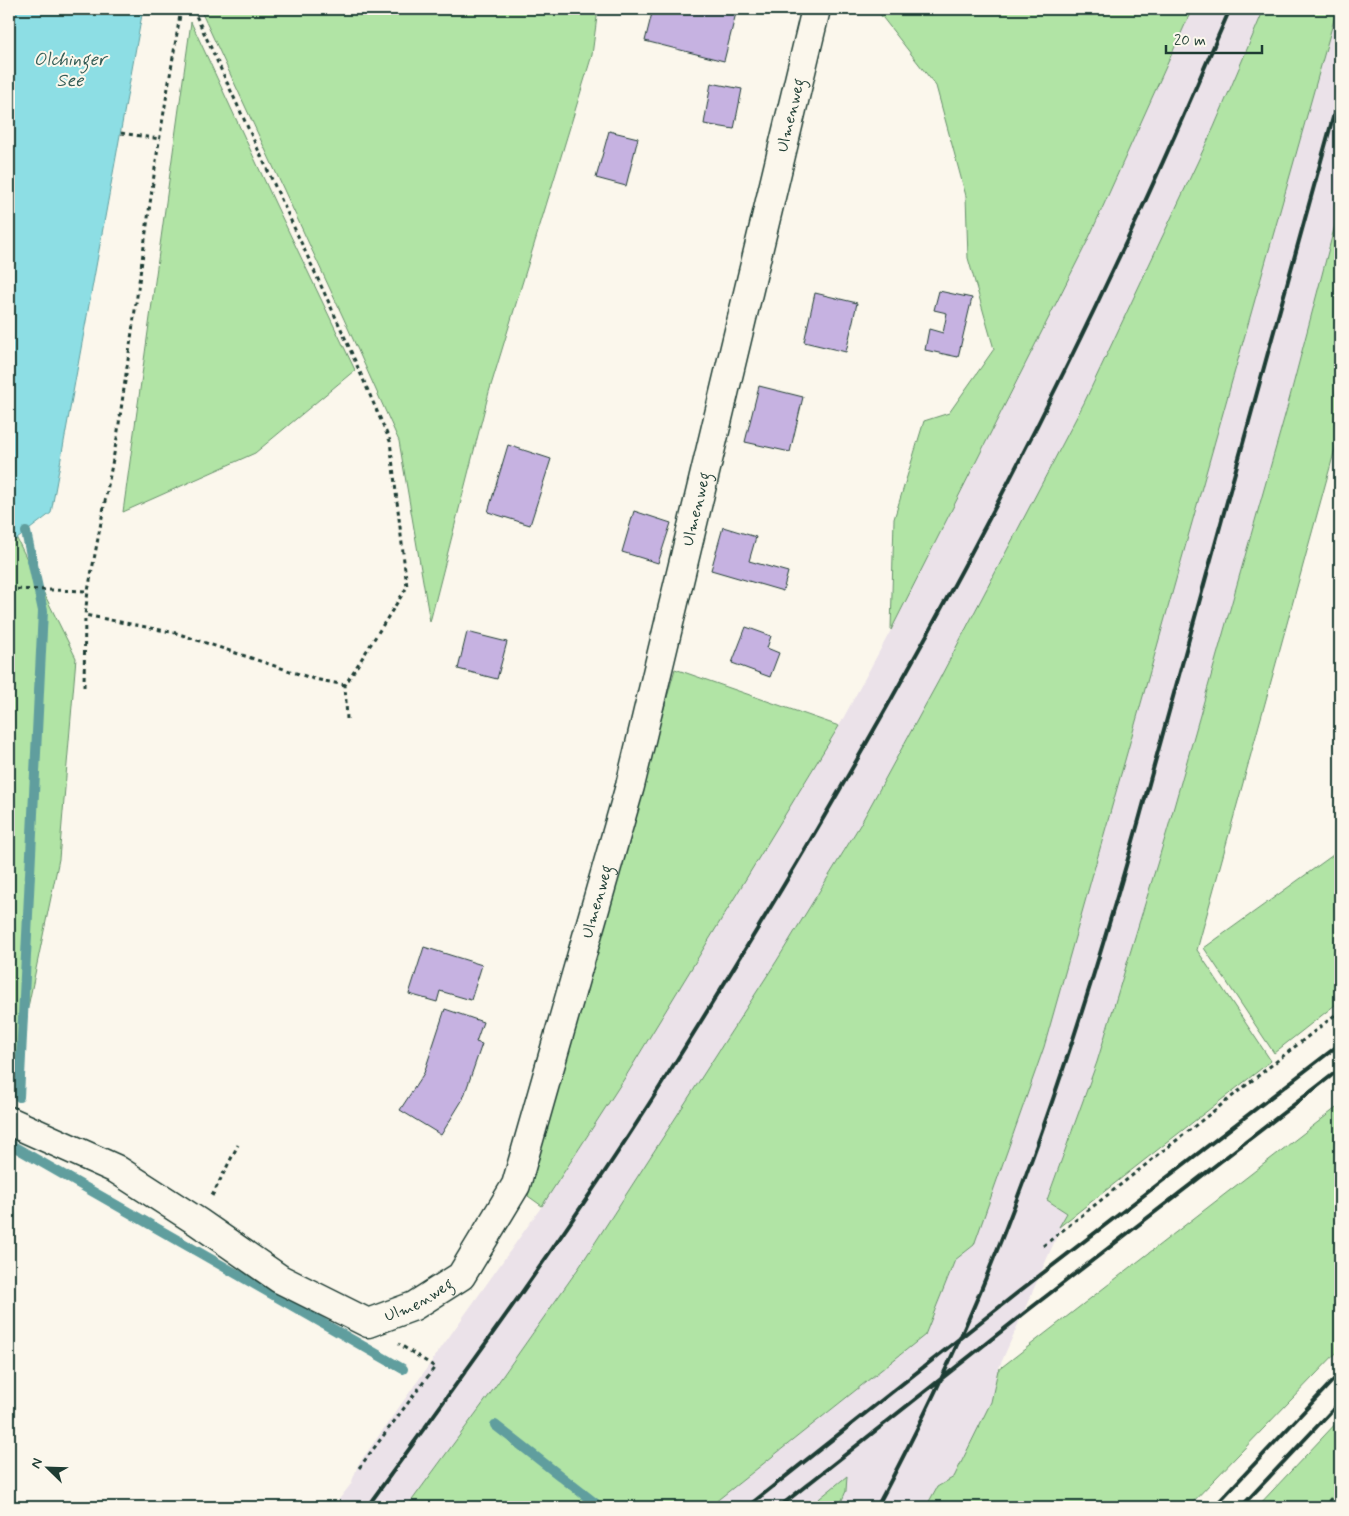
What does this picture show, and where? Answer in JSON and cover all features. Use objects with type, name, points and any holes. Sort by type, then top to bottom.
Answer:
[{"type":"street","name":"Ulmenweg","points":[[9,1121],[116,1170],[198,1222],[280,1279],[368,1323],[414,1306],[461,1276],[516,1185],[630,786],[816,9]]},
{"type":"path","points":[[84,688],[85,615],[88,591],[117,438],[160,139],[181,9]]},
{"type":"path","points":[[193,9],[342,330],[390,441],[406,587],[345,685],[347,719]]},
{"type":"path","points":[[122,133],[160,139]]},
{"type":"path","points":[[9,590],[88,591]]},
{"type":"path","points":[[85,615],[176,633],[314,679],[345,685]]},
{"type":"path","points":[[1043,1246],[1340,1011]]},
{"type":"path","points":[[198,1222],[238,1145]]},
{"type":"path","points":[[359,1468],[434,1367]]},
{"type":"path","points":[[1323,1507],[1340,1489]]},
{"type":"shaded area","points":[[1192,9],[1264,9],[1214,127],[1084,403],[939,680],[860,825],[776,962],[580,1266],[490,1394],[407,1507],[333,1507],[351,1484],[358,1465],[542,1206],[626,1076],[839,726],[891,630],[1087,242]]},
{"type":"shaded area","points":[[1337,9],[1340,9],[1340,206],[1287,408],[1168,828],[1097,1062],[1047,1199],[1067,1213],[998,1370],[992,1402],[954,1477],[937,1487],[926,1507],[839,1507],[846,1491],[847,1476],[809,1507],[709,1507],[925,1335],[955,1260],[974,1245],[1044,1047]]},
{"type":"green space","points":[[200,9],[598,9],[592,55],[489,392],[430,622],[399,441]]},
{"type":"green space","points":[[876,9],[1192,9],[1087,242],[891,630],[894,519],[924,421],[949,413],[994,349],[968,258],[966,196],[936,86]]},
{"type":"green space","points":[[1264,9],[1337,9],[1044,1047],[974,1245],[955,1260],[925,1335],[709,1507],[407,1507],[490,1394],[580,1266],[776,962],[860,825],[939,680],[1084,403],[1214,127]]},
{"type":"green space","points":[[191,22],[355,370],[255,453],[123,512]]},
{"type":"green space","points":[[1340,206],[1340,431],[1197,950],[1271,1061],[1059,1227],[1067,1213],[1047,1200],[1097,1062],[1168,828],[1287,408]]},
{"type":"green space","points":[[17,539],[76,658],[59,859],[9,1098],[9,540]]},
{"type":"green space","points":[[675,669],[839,726],[626,1076],[542,1206],[528,1196]]},
{"type":"green space","points":[[1340,850],[1340,1001],[1274,1053],[1204,948]]},
{"type":"green space","points":[[1340,1105],[1340,1349],[1188,1507],[926,1507],[937,1487],[954,1477],[991,1402],[998,1370]]},
{"type":"green space","points":[[1340,1419],[1340,1507],[1257,1507]]},
{"type":"green space","points":[[847,1476],[846,1491],[839,1507],[809,1507]]},
{"type":"water","name":"Olchinger See","points":[[9,9],[143,9],[51,513],[17,539],[9,540]]},
{"type":"building","points":[[653,9],[719,9],[736,13],[724,61],[645,41]]},
{"type":"building","points":[[711,83],[742,89],[734,129],[704,124]]},
{"type":"building","points":[[609,131],[638,138],[626,186],[596,178]]},
{"type":"building","points":[[939,291],[972,298],[958,357],[925,350],[929,329],[943,333],[947,313],[934,310]]},
{"type":"building","points":[[815,293],[857,303],[846,352],[804,342]]},
{"type":"building","points":[[759,386],[803,397],[790,452],[745,442]]},
{"type":"building","points":[[508,445],[551,459],[530,525],[488,512]]},
{"type":"building","points":[[634,511],[671,523],[658,563],[622,552]]},
{"type":"building","points":[[723,527],[756,537],[749,561],[788,572],[783,591],[711,570]]},
{"type":"building","points":[[746,627],[771,636],[767,648],[779,653],[770,677],[732,663]]},
{"type":"building","points":[[467,632],[507,642],[497,679],[458,669]]},
{"type":"building","points":[[424,947],[482,965],[471,1000],[440,991],[437,1002],[409,994]]},
{"type":"building","points":[[445,1009],[483,1022],[476,1042],[482,1044],[463,1099],[441,1135],[400,1110],[424,1073]]},
{"type":"waterway","points":[[19,1097],[43,611],[26,532]]},
{"type":"waterway","points":[[13,1146],[403,1369]]},
{"type":"waterway","points":[[495,1425],[600,1507]]},
{"type":"railway","points":[[367,1507],[515,1302],[622,1146],[782,889],[902,681],[1015,470],[1068,363],[1149,194],[1230,9]]},
{"type":"railway","points":[[877,1507],[931,1401],[980,1292],[1026,1176],[1067,1059],[1139,820],[1340,92]]},
{"type":"railway","points":[[747,1507],[1017,1293],[1340,1044]]},
{"type":"railway","points":[[779,1507],[1027,1311],[1340,1069]]},
{"type":"railway","points":[[1214,1507],[1340,1373]]},
{"type":"railway","points":[[1241,1507],[1340,1402]]}]
